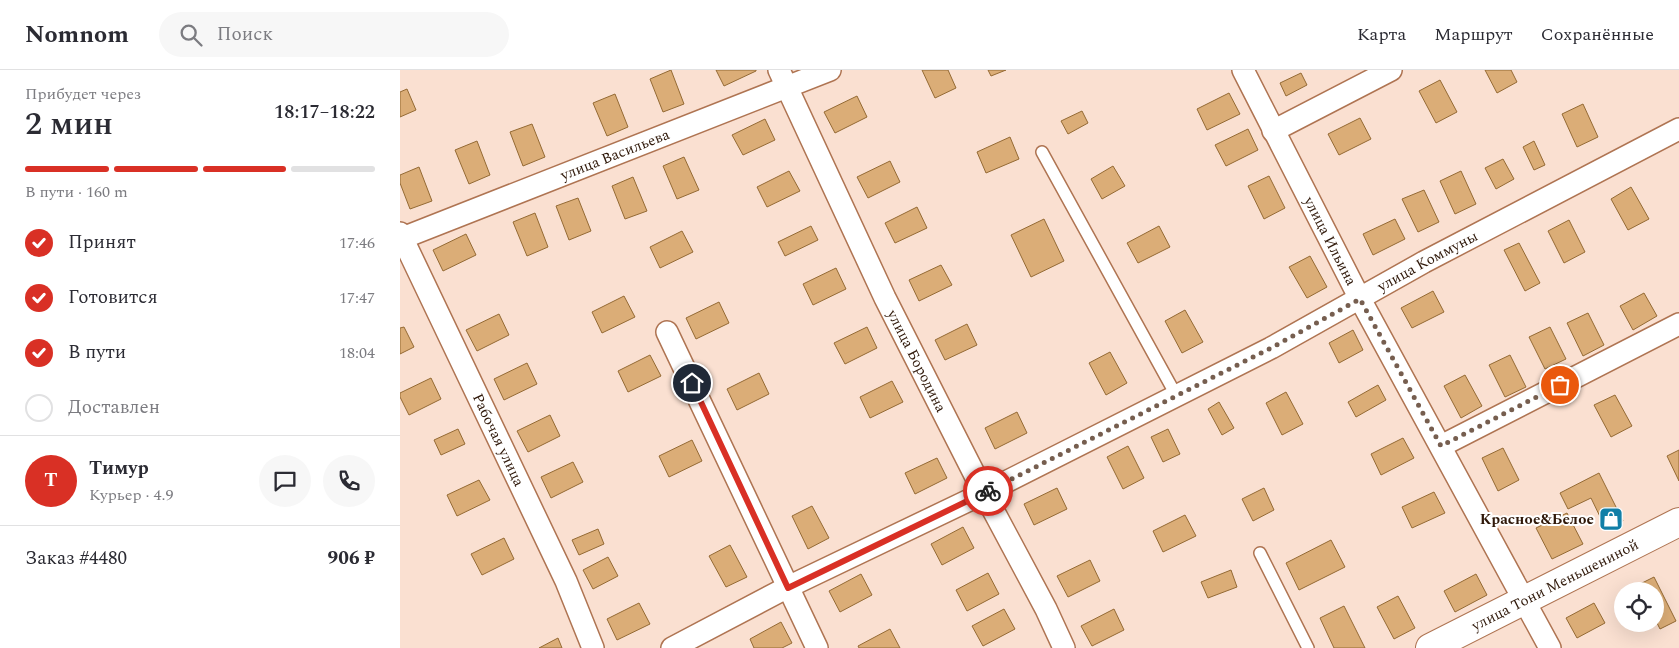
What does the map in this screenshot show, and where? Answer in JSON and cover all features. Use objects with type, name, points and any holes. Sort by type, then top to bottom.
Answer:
[{"type":"street","name":"улица Васильева","points":[[401,237],[783,79],[830,70]]},
{"type":"street","name":"улица Ильина","points":[[1243,70],[1360,299],[1550,648]]},
{"type":"street","points":[[1273,131],[1391,70]]},
{"type":"street","name":"улица Бородина","points":[[783,79],[885,298],[1064,648]]},
{"type":"street","name":"улица Коммуны","points":[[672,648],[788,588],[984,493],[1271,348],[1424,262],[1679,129]]},
{"type":"street","name":"Рабочая улица","points":[[401,237],[566,581],[593,648]]},
{"type":"street","points":[[1441,446],[1679,324]]},
{"type":"street","points":[[667,332],[817,648]]},
{"type":"street","name":"улица Тони Меньшениной","points":[[1430,648],[1679,522]]},
{"type":"lane","points":[[1042,152],[1176,395]]},
{"type":"lane","points":[[1260,553],[1308,648]]},
{"type":"building","points":[[671,70],[684,104],[663,112],[650,79]]},
{"type":"building","points":[[716,70],[756,70],[756,71],[724,86]]},
{"type":"building","points":[[922,70],[948,70],[956,88],[935,98]]},
{"type":"building","points":[[988,70],[1006,70],[991,76]]},
{"type":"building","points":[[1485,70],[1511,70],[1517,82],[1497,93]]},
{"type":"building","points":[[1301,73],[1307,85],[1286,96],[1280,83]]},
{"type":"building","points":[[1440,80],[1457,112],[1436,123],[1419,91]]},
{"type":"building","points":[[407,89],[416,110],[400,117],[400,92]]},
{"type":"building","points":[[1229,93],[1240,114],[1207,130],[1197,109]]},
{"type":"building","points":[[615,94],[628,127],[607,136],[593,103]]},
{"type":"building","points":[[857,96],[867,117],[835,133],[824,112]]},
{"type":"building","points":[[1583,104],[1598,137],[1577,147],[1562,114]]},
{"type":"building","points":[[1082,111],[1088,123],[1068,134],[1061,121]]},
{"type":"building","points":[[1360,118],[1371,139],[1339,155],[1328,134]]},
{"type":"building","points":[[765,119],[775,140],[743,155],[732,135]]},
{"type":"building","points":[[532,124],[545,157],[523,166],[510,132]]},
{"type":"building","points":[[1248,129],[1258,150],[1226,166],[1215,145]]},
{"type":"building","points":[[1010,137],[1019,159],[986,173],[977,152]]},
{"type":"building","points":[[477,141],[490,175],[469,184],[455,150]]},
{"type":"building","points":[[1534,141],[1545,165],[1534,170],[1523,147]]},
{"type":"building","points":[[684,157],[699,190],[677,199],[663,166]]},
{"type":"building","points":[[1503,159],[1514,179],[1496,189],[1485,168]]},
{"type":"building","points":[[890,161],[900,182],[868,198],[857,177]]},
{"type":"building","points":[[1113,166],[1125,186],[1102,199],[1091,179]]},
{"type":"building","points":[[419,167],[432,201],[410,209],[400,183],[400,175]]},
{"type":"building","points":[[789,171],[800,191],[767,207],[757,187]]},
{"type":"building","points":[[1461,171],[1476,204],[1455,214],[1440,181]]},
{"type":"building","points":[[1269,176],[1285,208],[1264,219],[1248,186]]},
{"type":"building","points":[[633,177],[647,211],[625,219],[612,186]]},
{"type":"building","points":[[1631,187],[1649,219],[1628,230],[1611,199]]},
{"type":"building","points":[[1424,190],[1439,222],[1418,232],[1402,199]]},
{"type":"building","points":[[578,198],[591,231],[569,240],[556,206]]},
{"type":"building","points":[[917,207],[927,228],[895,243],[885,223]]},
{"type":"building","points":[[535,213],[548,247],[527,256],[513,222]]},
{"type":"building","points":[[1044,219],[1064,261],[1031,277],[1011,235]]},
{"type":"building","points":[[1395,219],[1405,239],[1373,255],[1363,234]]},
{"type":"building","points":[[1569,220],[1585,252],[1564,263],[1548,231]]},
{"type":"building","points":[[811,226],[818,240],[785,256],[778,242]]},
{"type":"building","points":[[1159,226],[1170,247],[1138,263],[1127,243]]},
{"type":"building","points":[[682,231],[693,252],[660,268],[650,247]]},
{"type":"building","points":[[466,234],[476,255],[443,271],[433,250]]},
{"type":"building","points":[[1519,243],[1540,283],[1525,291],[1504,250]]},
{"type":"building","points":[[1310,256],[1327,287],[1307,298],[1289,267]]},
{"type":"building","points":[[941,265],[952,285],[919,301],[909,280]]},
{"type":"building","points":[[836,268],[846,289],[813,305],[803,284]]},
{"type":"building","points":[[1433,291],[1444,312],[1412,328],[1401,308]]},
{"type":"building","points":[[1644,293],[1657,316],[1633,330],[1620,306]]},
{"type":"building","points":[[624,296],[635,317],[602,333],[592,312]]},
{"type":"building","points":[[719,302],[729,323],[696,339],[686,318]]},
{"type":"building","points":[[1185,310],[1203,342],[1182,353],[1165,321]]},
{"type":"building","points":[[1588,313],[1604,345],[1583,356],[1567,323]]},
{"type":"building","points":[[499,314],[509,335],[477,351],[466,330]]},
{"type":"building","points":[[967,324],[977,345],[945,360],[935,340]]},
{"type":"building","points":[[404,327],[414,347],[400,354],[400,328]]},
{"type":"building","points":[[867,327],[877,348],[845,364],[834,343]]},
{"type":"building","points":[[1550,327],[1566,359],[1545,369],[1529,337]]},
{"type":"building","points":[[1353,330],[1363,350],[1339,363],[1329,343]]},
{"type":"building","points":[[1110,352],[1127,383],[1106,395],[1089,363]]},
{"type":"building","points":[[650,355],[661,376],[628,392],[618,371]]},
{"type":"building","points":[[1510,355],[1526,387],[1505,397],[1489,365]]},
{"type":"building","points":[[527,363],[537,384],[504,400],[494,379]]},
{"type":"building","points":[[759,373],[769,394],[737,410],[727,389]]},
{"type":"building","points":[[1465,375],[1482,406],[1461,418],[1444,386]]},
{"type":"building","points":[[431,378],[441,399],[409,415],[400,397],[400,393]]},
{"type":"building","points":[[892,381],[903,402],[870,418],[860,397]]},
{"type":"building","points":[[1378,385],[1386,400],[1356,417],[1348,402]]},
{"type":"building","points":[[1286,392],[1303,424],[1282,435],[1266,403]]},
{"type":"building","points":[[1615,395],[1632,426],[1611,437],[1594,405]]},
{"type":"building","points":[[1219,402],[1234,428],[1222,435],[1208,409]]},
{"type":"building","points":[[1017,412],[1027,433],[995,449],[985,428]]},
{"type":"building","points":[[550,415],[560,436],[528,452],[517,431]]},
{"type":"building","points":[[458,429],[465,444],[441,455],[434,440]]},
{"type":"building","points":[[1168,429],[1180,454],[1163,462],[1151,437]]},
{"type":"building","points":[[1403,438],[1414,458],[1381,475],[1371,454]]},
{"type":"building","points":[[692,440],[702,461],[669,477],[659,456]]},
{"type":"building","points":[[1128,446],[1144,478],[1123,489],[1107,457]]},
{"type":"building","points":[[1503,448],[1519,480],[1498,491],[1482,458]]},
{"type":"building","points":[[1679,450],[1679,481],[1667,456]]},
{"type":"building","points":[[937,458],[947,478],[915,494],[905,473]]},
{"type":"building","points":[[573,462],[583,482],[551,498],[541,477]]},
{"type":"building","points":[[1599,473],[1623,521],[1606,529],[1591,498],[1568,509],[1560,493]]},
{"type":"building","points":[[479,480],[490,500],[457,516],[447,495]]},
{"type":"building","points":[[1057,488],[1067,509],[1034,525],[1024,504]]},
{"type":"building","points":[[1264,488],[1274,510],[1253,521],[1242,499]]},
{"type":"building","points":[[1434,492],[1445,513],[1412,528],[1402,507]]},
{"type":"building","points":[[812,506],[829,538],[808,549],[792,516]]},
{"type":"building","points":[[1567,513],[1583,544],[1552,559],[1536,528]]},
{"type":"building","points":[[1185,515],[1196,536],[1163,552],[1153,531]]},
{"type":"building","points":[[963,527],[974,548],[942,565],[931,544]]},
{"type":"building","points":[[598,529],[604,544],[579,555],[572,540]]},
{"type":"building","points":[[504,538],[514,559],[482,575],[471,554]]},
{"type":"building","points":[[1331,540],[1345,567],[1299,590],[1286,563]]},
{"type":"building","points":[[730,545],[747,577],[726,587],[709,556]]},
{"type":"building","points":[[608,557],[618,576],[593,589],[583,570]]},
{"type":"building","points":[[1090,560],[1100,581],[1068,597],[1057,576]]},
{"type":"building","points":[[1231,570],[1237,587],[1208,598],[1201,582]]},
{"type":"building","points":[[988,573],[999,594],[967,611],[956,590]]},
{"type":"building","points":[[861,574],[872,595],[840,612],[829,591]]},
{"type":"building","points":[[1476,574],[1487,595],[1455,612],[1444,591]]},
{"type":"building","points":[[1654,577],[1656,582],[1644,582]]},
{"type":"building","points":[[1398,596],[1415,628],[1394,639],[1377,607]]},
{"type":"building","points":[[1664,597],[1676,621],[1664,627]]},
{"type":"building","points":[[639,603],[650,624],[617,640],[607,619]]},
{"type":"building","points":[[1594,603],[1605,623],[1577,638],[1566,618]]},
{"type":"building","points":[[1344,606],[1365,648],[1334,648],[1320,618]]},
{"type":"building","points":[[1004,609],[1015,629],[983,646],[972,626]]},
{"type":"building","points":[[1114,609],[1124,630],[1092,646],[1081,626]]},
{"type":"building","points":[[781,622],[792,643],[782,648],[754,648],[750,639]]},
{"type":"building","points":[[890,629],[900,648],[859,648],[858,646]]},
{"type":"building","points":[[558,638],[562,648],[539,648]]},
{"type":"way so far","points":[[988,491],[1271,348],[1360,299],[1441,446],[1560,385]]},
{"type":"place","name":"Красное&Белое","points":[[1611,519]]},
{"type":"route","points":[[692,383],[788,588],[988,491]]}]
